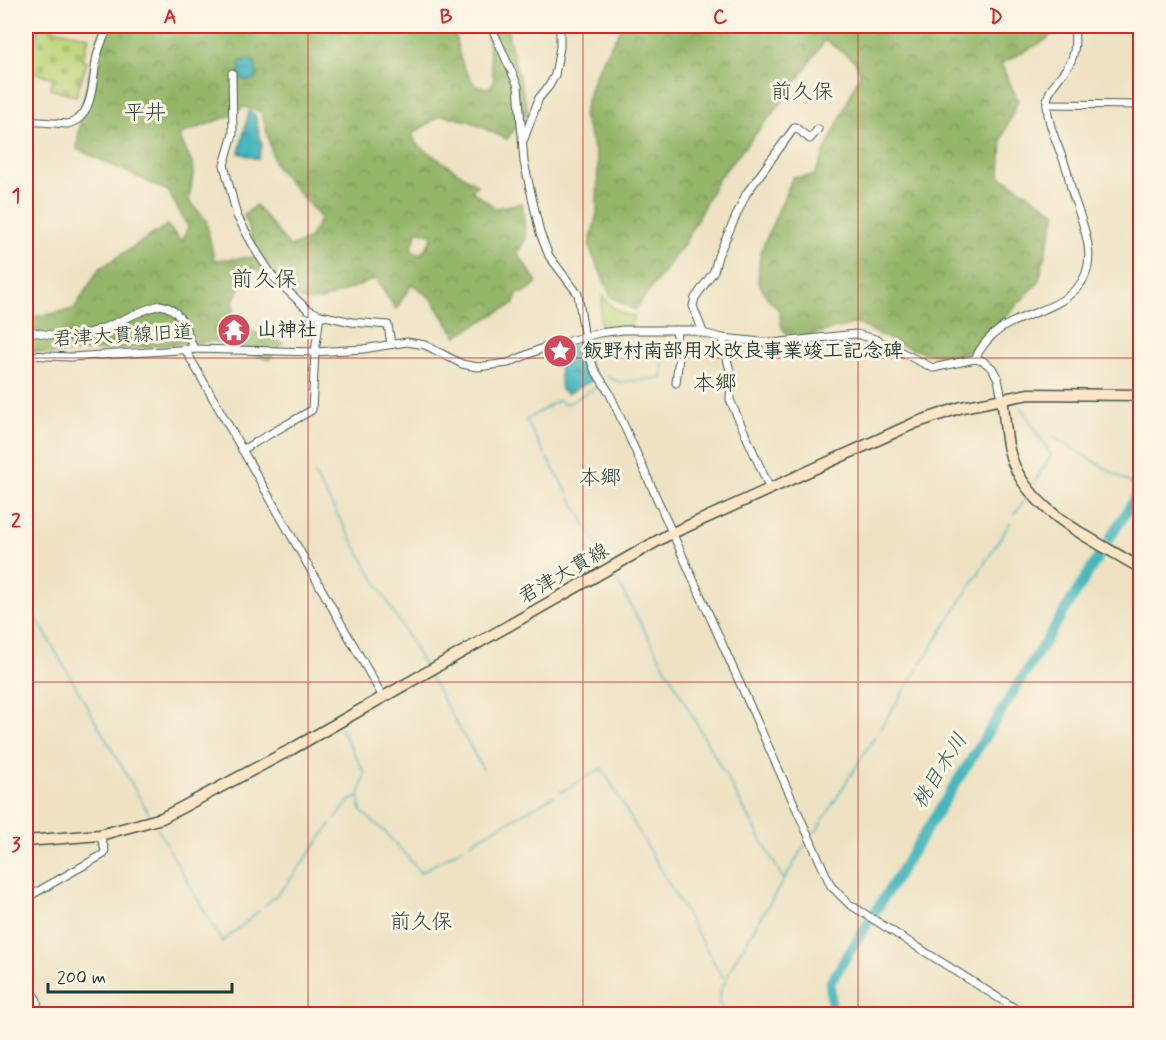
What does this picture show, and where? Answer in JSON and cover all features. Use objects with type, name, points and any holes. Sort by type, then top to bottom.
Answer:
[{"type":"main road","name":"君津大貫線","points":[[26,841],[100,835],[162,818],[251,771],[673,533],[941,413],[1029,394],[1140,395]]},
{"type":"main road","points":[[1002,399],[1009,450],[1022,482],[1032,495],[1059,517],[1140,568]]},
{"type":"street","points":[[26,121],[67,124],[81,118],[87,108],[98,55],[110,26]]},
{"type":"street","points":[[491,26],[518,86],[524,162],[542,240],[549,256],[578,294],[584,337],[594,369],[609,392],[829,881],[842,898],[873,920],[1024,1014]]},
{"type":"street","points":[[523,141],[539,98],[549,87],[556,69],[560,47],[560,26]]},
{"type":"street","points":[[1002,399],[998,379],[992,368],[975,359],[979,351],[994,331],[1065,299],[1079,286],[1086,273],[1089,258],[1084,223],[1052,129],[1047,104],[1050,92],[1071,60],[1075,42],[1074,26]]},
{"type":"street","points":[[232,73],[233,134],[224,165],[237,216],[274,278],[308,309],[320,315],[352,322],[388,326],[391,344]]},
{"type":"street","points":[[1047,104],[1140,105]]},
{"type":"street","points":[[703,332],[693,306],[695,298],[714,271],[718,256],[746,194],[795,127],[810,139],[818,129]]},
{"type":"street","points":[[26,330],[53,336],[80,335],[160,305],[167,306],[181,317],[194,348]]},
{"type":"street","points":[[242,450],[312,410],[315,352],[320,315]]},
{"type":"street","name":"君津大貫線旧道","points":[[26,356],[71,357],[194,348],[315,352],[363,349],[407,342],[425,345],[462,364],[484,367],[508,363],[543,348],[584,337],[623,330],[676,330],[772,343],[856,334],[875,339],[933,368],[975,359]]},
{"type":"street","points":[[676,330],[679,357],[676,383]]},
{"type":"street","points":[[722,338],[731,375],[730,400],[770,489]]},
{"type":"street","points":[[185,349],[382,697]]},
{"type":"street","points":[[26,898],[104,854],[105,850],[100,835]]},
{"type":"street","points":[[26,986],[37,1000],[38,1014]]},
{"type":"green space","points":[[40,26],[89,37],[82,60],[87,62],[76,96],[50,89],[53,78],[26,70]]},
{"type":"green space","points":[[110,26],[454,26],[458,50],[466,72],[476,86],[486,88],[491,86],[494,80],[486,30],[507,26],[528,111],[507,139],[469,121],[441,115],[412,134],[417,145],[477,185],[472,191],[496,208],[522,203],[526,239],[517,253],[537,282],[526,293],[518,293],[513,305],[456,336],[432,299],[412,284],[396,309],[375,279],[322,300],[305,301],[253,267],[233,300],[234,325],[283,343],[269,360],[215,341],[51,354],[26,350],[26,313],[35,317],[74,309],[99,269],[167,225],[182,242],[188,227],[168,191],[77,149],[82,104],[100,34]],"holes":[[[244,107],[262,112],[275,166],[321,218],[309,239],[290,247],[256,205],[244,215],[259,257],[214,260],[206,220],[189,201],[194,168],[179,135],[229,116]],[[418,230],[431,234],[432,239],[420,255],[413,252],[411,248]]]},
{"type":"green space","points":[[622,26],[1047,26],[1051,34],[1046,40],[1001,64],[1018,100],[1002,138],[1000,176],[1056,212],[1038,283],[976,347],[962,353],[931,354],[915,350],[857,323],[792,340],[782,328],[779,310],[767,297],[758,281],[760,253],[793,177],[814,176],[860,74],[855,61],[825,40],[782,102],[718,179],[684,244],[635,310],[611,297],[589,246],[597,214],[598,161],[583,115],[595,74]]},
{"type":"green space","points":[[603,295],[616,310],[635,316],[629,327],[603,330],[601,328]]},
{"type":"water","points":[[251,60],[255,63],[257,78],[246,81],[241,78],[239,64],[242,61]]},
{"type":"water","points":[[249,111],[255,115],[262,146],[258,159],[239,153]]},
{"type":"water","points":[[580,344],[595,379],[567,394],[561,390],[558,353],[562,352],[561,348]]},
{"type":"waterway","points":[[608,377],[619,382],[662,378],[663,361]]},
{"type":"waterway","points":[[534,435],[526,420],[559,400],[563,404],[571,402],[599,385]]},
{"type":"waterway","points":[[1021,407],[1051,455],[1033,485]]},
{"type":"waterway","points":[[535,437],[545,454]]},
{"type":"waterway","points":[[1053,437],[1140,489]]},
{"type":"waterway","points":[[547,458],[568,493]]},
{"type":"waterway","points":[[314,474],[425,667]]},
{"type":"waterway","name":"桃目木川","points":[[1110,538],[1140,490]]},
{"type":"waterway","points":[[570,497],[607,563]]},
{"type":"waterway","points":[[1015,514],[1026,497]]},
{"type":"waterway","points":[[880,729],[1010,523]]},
{"type":"waterway","name":"桃目木川","points":[[832,1014],[830,983],[1101,553]]},
{"type":"waterway","points":[[612,572],[784,880]]},
{"type":"waterway","points":[[26,600],[149,814]]},
{"type":"waterway","points":[[430,677],[483,769]]},
{"type":"waterway","points":[[339,726],[365,773],[359,797]]},
{"type":"waterway","points":[[815,833],[875,736]]},
{"type":"waterway","points":[[561,792],[602,768],[723,978]]},
{"type":"waterway","points":[[470,843],[554,796]]},
{"type":"waterway","points":[[335,819],[349,801],[359,797],[361,811],[383,830],[420,873],[463,848]]},
{"type":"waterway","points":[[265,906],[287,884],[331,824]]},
{"type":"waterway","points":[[157,828],[222,942],[259,911]]},
{"type":"waterway","points":[[725,1014],[719,1002],[721,990],[734,962],[805,845]]},
{"type":"place","name":"山神社","points":[[234,330]]},
{"type":"place","name":"飯野村南部用水改良事業竣工記念碑","points":[[560,351]]},
{"type":"district","name":"前久保","points":[[802,92]]},
{"type":"district","name":"平井","points":[[145,113]]},
{"type":"district","name":"前久保","points":[[264,280]]},
{"type":"district","name":"本郷","points":[[715,384]]},
{"type":"district","name":"本郷","points":[[600,478]]},
{"type":"district","name":"前久保","points":[[421,922]]}]
